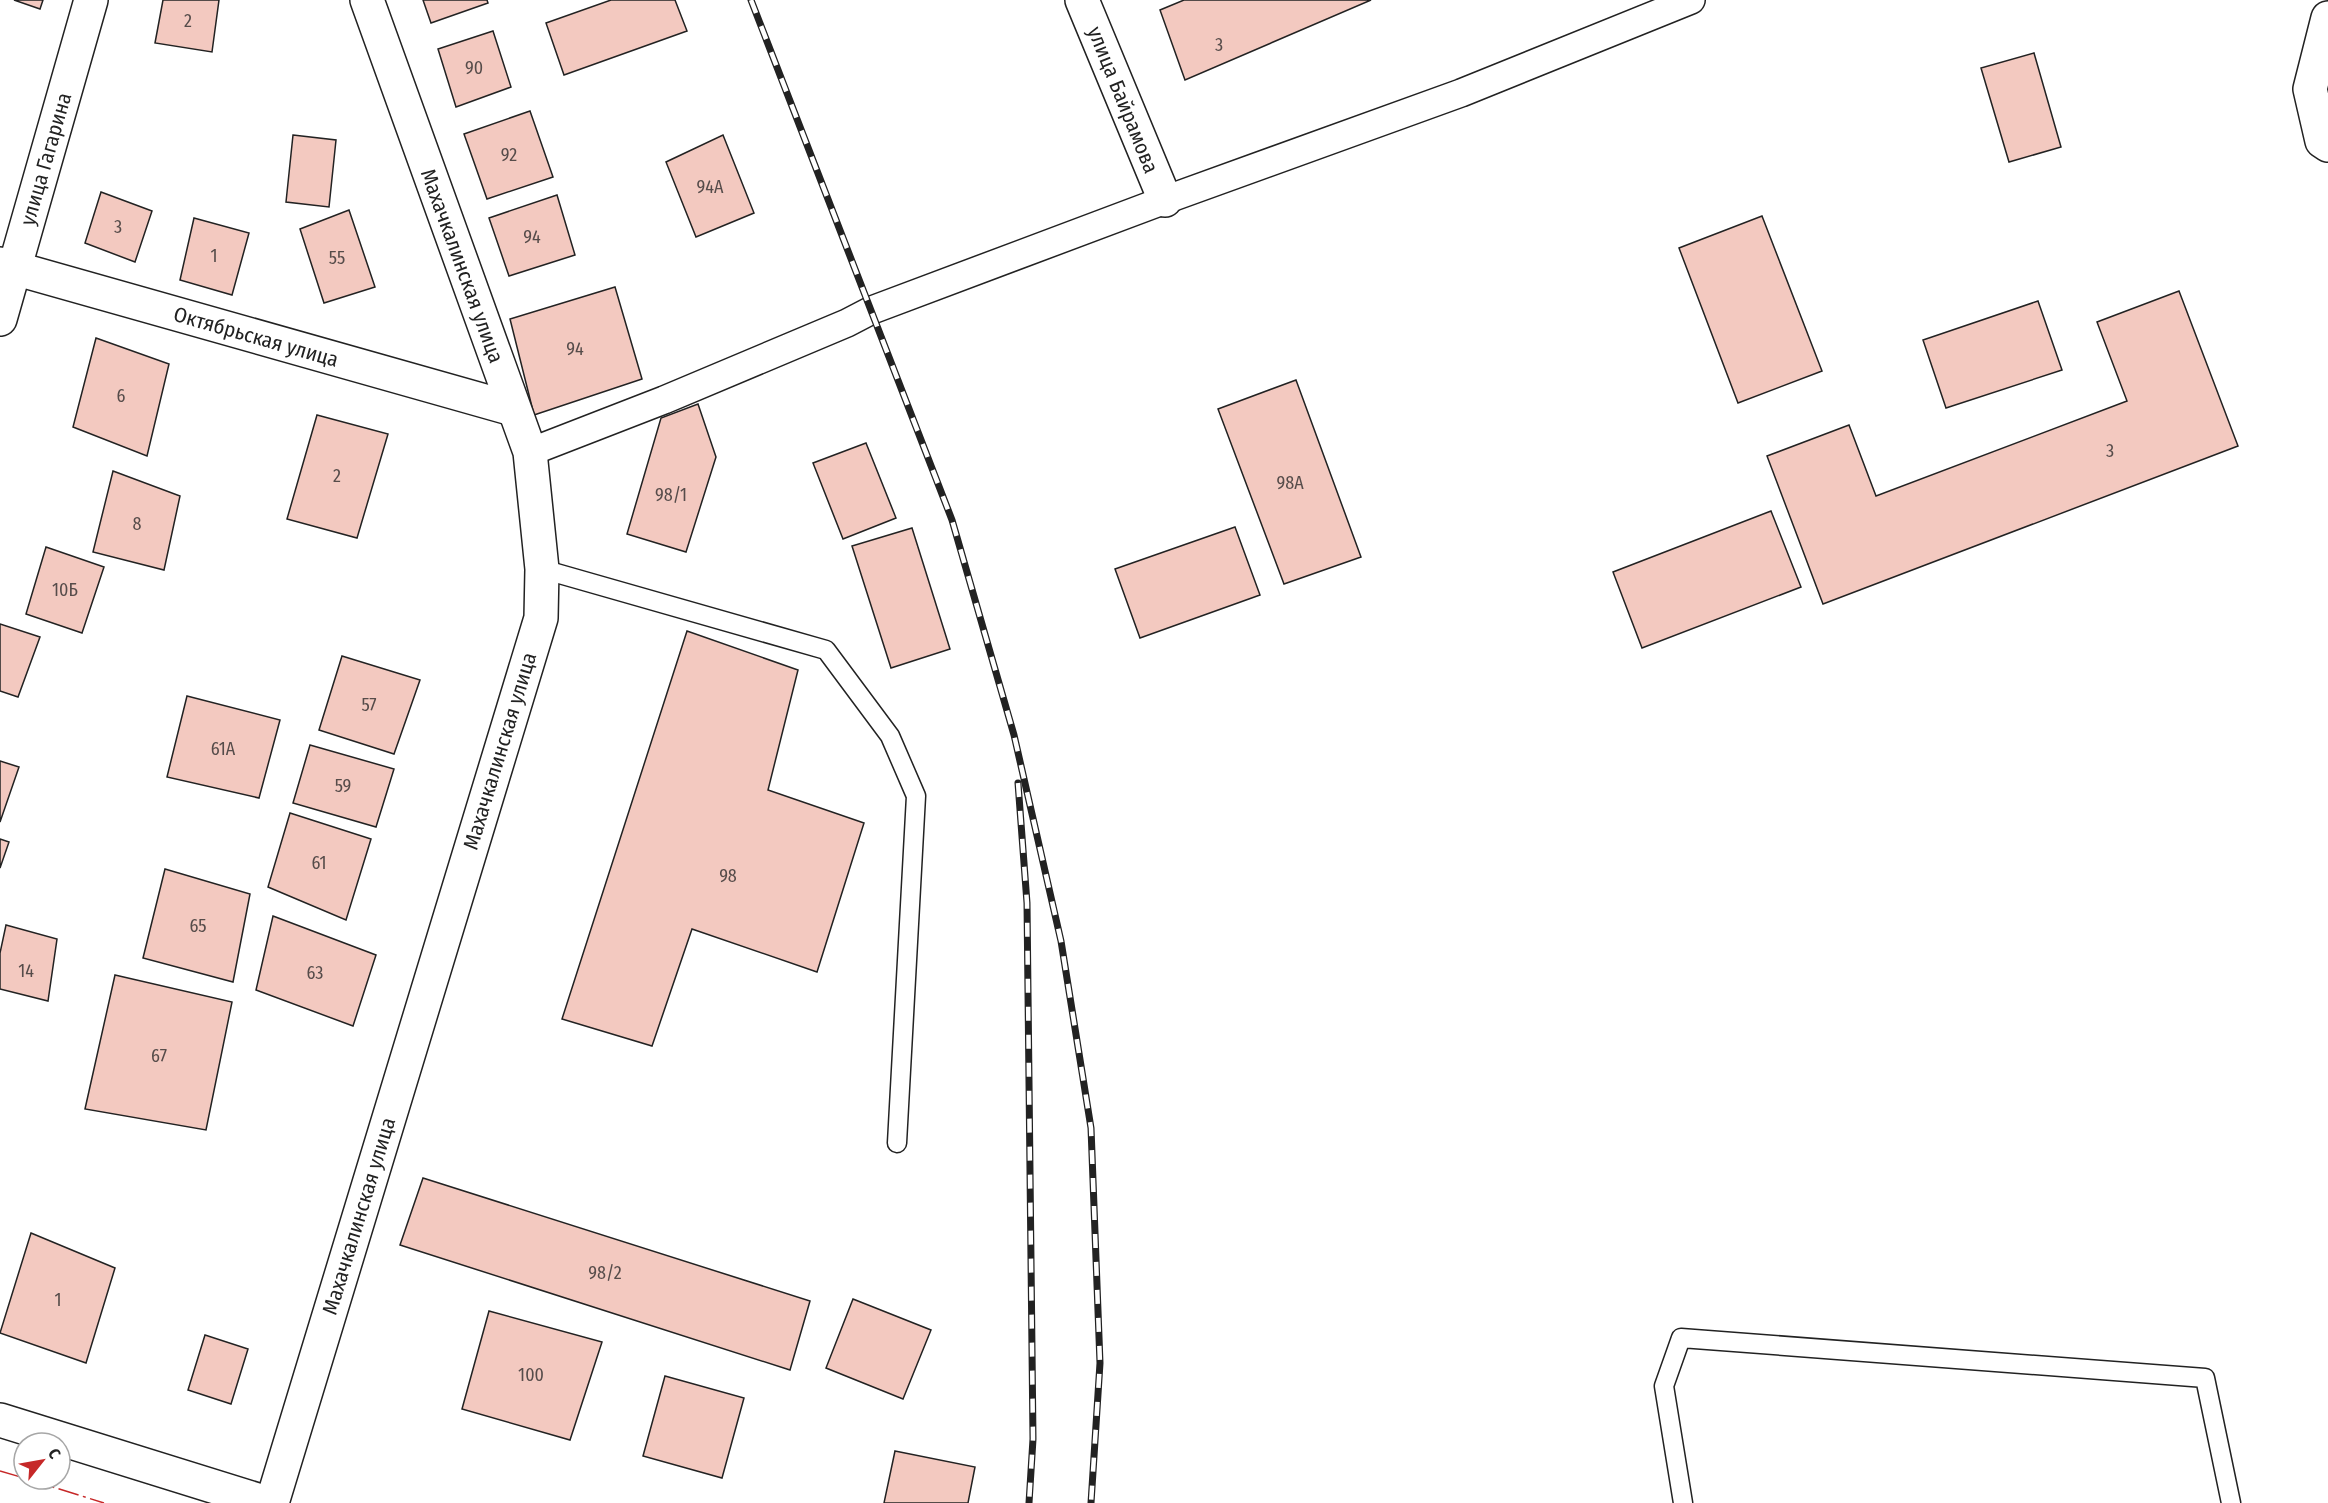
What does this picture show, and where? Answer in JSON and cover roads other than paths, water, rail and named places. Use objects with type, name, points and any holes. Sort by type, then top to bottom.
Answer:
[{"type":"street","name":"улица Гагарина","points":[[0,319],[8,266],[91,0]]},
{"type":"street","name":"Махачкалинская улица","points":[[272,1503],[541,618],[543,569],[530,452],[367,0]]},
{"type":"street","name":"улица Байрамова","points":[[1082,0],[1164,200]]},
{"type":"street","points":[[530,452],[664,400],[847,323],[872,310],[1164,200],[1461,93],[1691,0]]},
{"type":"street","points":[[2328,18],[2310,89],[2322,141],[2328,145]]},
{"type":"street","name":"Октябрьская улица","points":[[8,266],[513,410]]},
{"type":"street","points":[[0,1420],[267,1503]]},
{"type":"lane","points":[[543,569],[826,650],[890,736],[916,796],[897,1143]]},
{"type":"lane","points":[[1683,1503],[1664,1386],[1682,1338],[2205,1378],[2231,1503]]},
{"type":"railway","points":[[751,0],[952,520],[1014,735],[1061,941],[1091,1128],[1100,1363],[1091,1503]]},
{"type":"railway","points":[[1018,783],[1027,903],[1033,1439],[1029,1503]]}]
